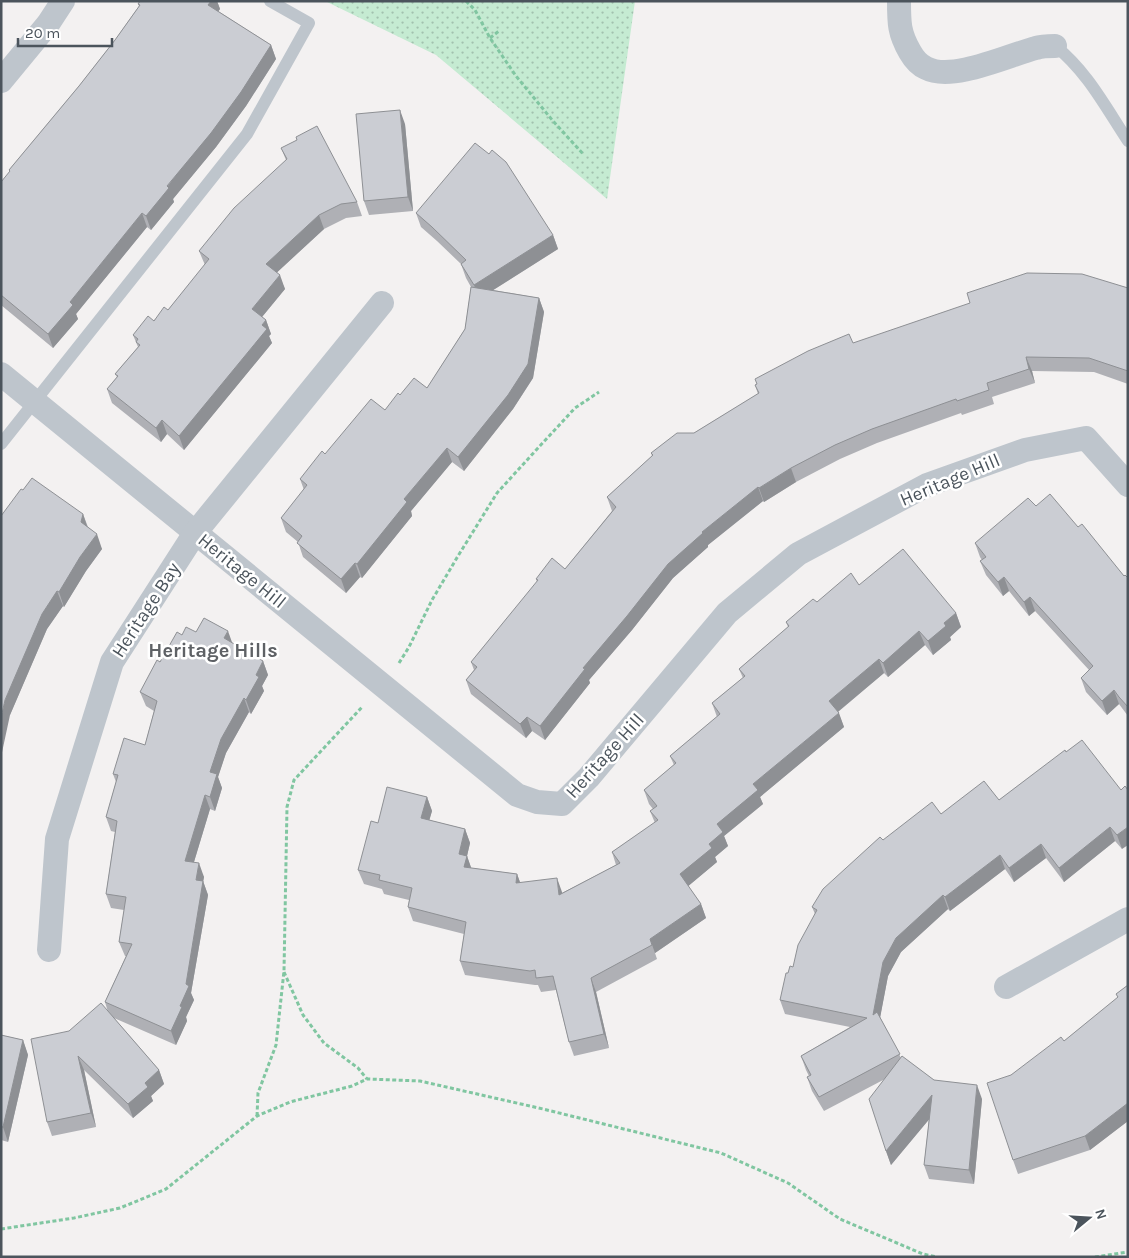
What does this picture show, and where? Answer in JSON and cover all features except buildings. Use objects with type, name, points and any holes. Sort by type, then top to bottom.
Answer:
[{"type":"street","points":[[1,81],[48,24],[63,1]]},
{"type":"street","points":[[899,1],[899,24],[903,40],[914,60],[927,69],[940,72],[975,68],[1039,47],[1055,46]]},
{"type":"street","name":"Heritage Bay","points":[[49,950],[57,839],[112,662],[195,533],[382,303]]},
{"type":"street","name":"Heritage Hill","points":[[1,374],[517,795],[536,802],[562,804],[589,778],[727,613],[798,554],[927,485],[1024,450],[1086,438],[1128,485]]},
{"type":"street","points":[[1006,987],[1128,919]]},
{"type":"lane","points":[[1,444],[247,134],[309,23],[270,1]]},
{"type":"lane","points":[[1055,46],[1081,71],[1128,141]]},
{"type":"path","points":[[466,1],[475,10],[490,38],[516,76],[584,155]]},
{"type":"path","points":[[490,38],[499,31]]},
{"type":"path","points":[[398,666],[432,600],[498,493],[575,408],[599,392]]},
{"type":"path","points":[[257,1116],[258,1094],[276,1045],[284,971],[287,807],[294,780],[366,704]]},
{"type":"path","points":[[284,971],[303,1015],[324,1043],[358,1068],[367,1079]]},
{"type":"path","points":[[1,1230],[120,1208],[166,1189],[257,1116],[290,1102],[352,1086],[367,1079],[420,1081],[721,1153],[788,1183],[840,1219],[923,1254],[937,1257]]},
{"type":"path","points":[[1095,1257],[1128,1252]]},
{"type":"green space","points":[[325,1],[635,1],[607,199],[436,55]]},
{"type":"district","name":"Heritage Hills","points":[[213,650]]}]
